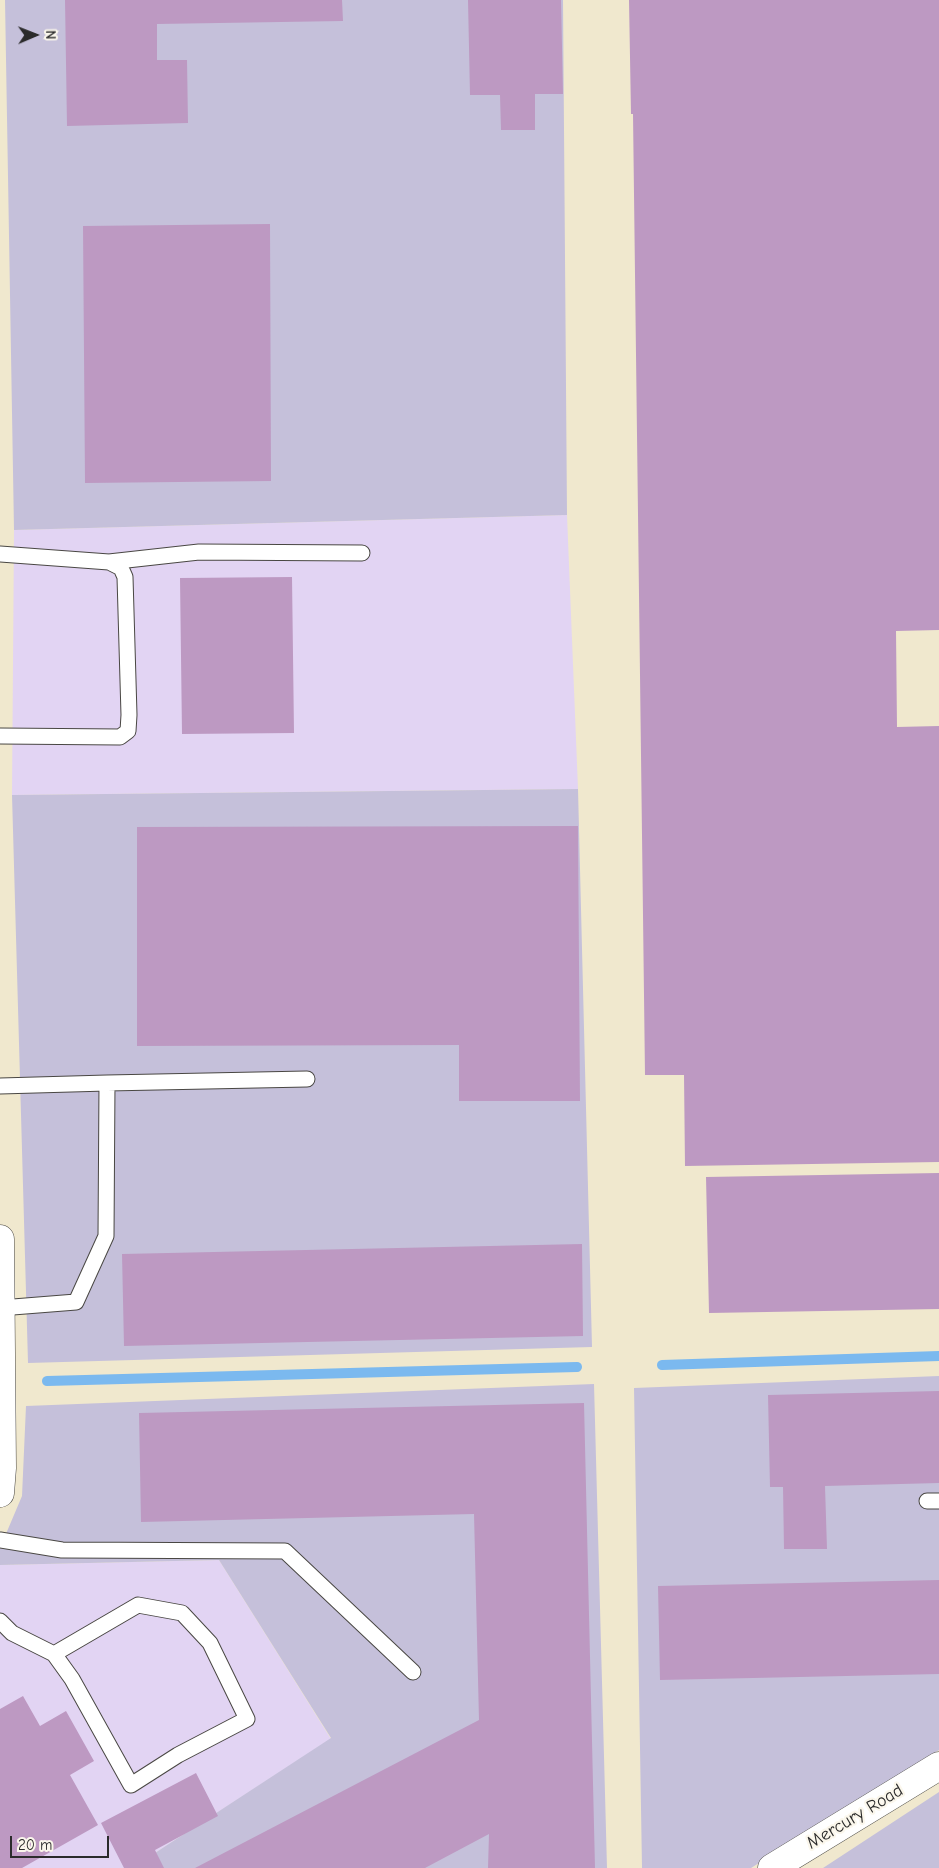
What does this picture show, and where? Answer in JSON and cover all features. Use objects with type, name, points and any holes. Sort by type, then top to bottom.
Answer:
[{"type":"street","points":[[0,1240],[2,1468],[0,1493]]},
{"type":"street","name":"Mercury Road","points":[[772,1868],[939,1766]]},
{"type":"lane","points":[[0,554],[109,562],[199,552],[362,553]]},
{"type":"lane","points":[[0,736],[120,738],[128,731],[125,577],[121,568],[109,562]]},
{"type":"lane","points":[[0,1086],[307,1079]]},
{"type":"lane","points":[[0,1308],[76,1302],[106,1236],[107,1083]]},
{"type":"lane","points":[[0,1540],[62,1550],[285,1551],[413,1672]]},
{"type":"lane","points":[[0,1621],[12,1633],[54,1654],[72,1679],[131,1784],[178,1755],[247,1718],[210,1643],[182,1613],[138,1605],[54,1654]]},
{"type":"shaded area","points":[[5,0],[563,0],[567,515],[14,530]]},
{"type":"shaded area","points":[[567,515],[578,789],[12,795],[14,530]]},
{"type":"shaded area","points":[[578,789],[592,1347],[28,1363],[12,795]]},
{"type":"shaded area","points":[[939,1376],[939,1750],[751,1868],[642,1868],[634,1388]]},
{"type":"shaded area","points":[[594,1384],[607,1868],[132,1868],[331,1738],[219,1560],[0,1565],[0,1548],[22,1496],[26,1406]]},
{"type":"shaded area","points":[[219,1560],[331,1739],[132,1868],[18,1868],[0,1840],[0,1565]]},
{"type":"shaded area","points":[[939,1792],[939,1868],[823,1868]]},
{"type":"building","points":[[65,0],[342,0],[343,21],[157,24],[157,60],[187,60],[188,123],[67,126]]},
{"type":"building","points":[[468,0],[561,0],[563,94],[535,94],[535,130],[501,130],[500,95],[470,95]]},
{"type":"building","points":[[629,0],[939,0],[939,630],[896,631],[897,727],[939,726],[939,1162],[685,1166],[684,1075],[645,1075],[633,114],[631,114]]},
{"type":"building","points":[[270,224],[271,481],[85,483],[83,226]]},
{"type":"building","points":[[292,577],[294,733],[182,734],[180,578]]},
{"type":"building","points":[[578,826],[580,1101],[459,1101],[459,1045],[137,1046],[137,827]]},
{"type":"building","points":[[939,1173],[939,1309],[709,1313],[706,1177]]},
{"type":"building","points":[[582,1244],[583,1336],[124,1346],[122,1254]]},
{"type":"building","points":[[939,1391],[939,1483],[825,1486],[827,1549],[784,1549],[783,1487],[770,1487],[768,1395]]},
{"type":"building","points":[[584,1403],[595,1868],[488,1868],[489,1834],[425,1868],[195,1868],[479,1720],[474,1514],[141,1522],[139,1413]]},
{"type":"building","points":[[939,1580],[939,1674],[660,1680],[658,1586]]},
{"type":"building","points":[[23,1696],[40,1726],[66,1711],[94,1761],[70,1775],[98,1825],[22,1868],[0,1868],[0,1709]]},
{"type":"building","points":[[196,1773],[218,1816],[155,1850],[164,1868],[124,1868],[101,1823]]},
{"type":"waterway","points":[[662,1365],[939,1356]]},
{"type":"waterway","points":[[47,1381],[577,1367]]}]
